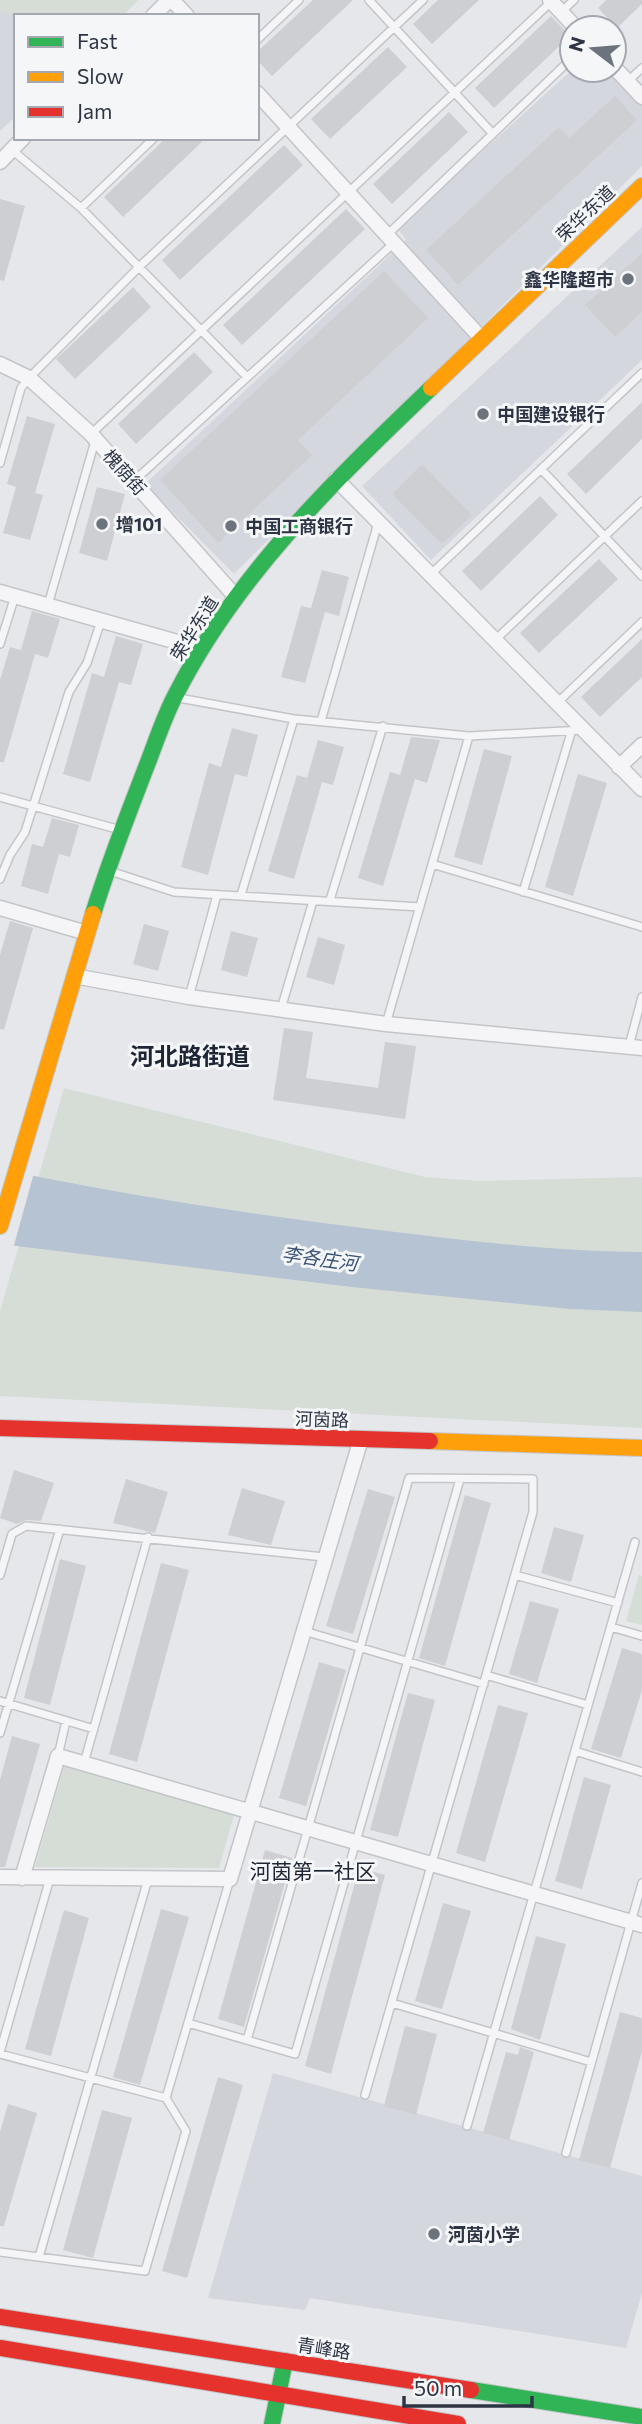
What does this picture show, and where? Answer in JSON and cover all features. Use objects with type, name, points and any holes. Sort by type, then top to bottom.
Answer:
[{"type":"street","points":[[155,14],[171,0],[185,14]]},
{"type":"street","points":[[628,82],[642,97]]},
{"type":"street","points":[[259,95],[481,338]]},
{"type":"street","points":[[0,162],[21,140]]},
{"type":"street","name":"荣华东道","points":[[0,1226],[106,870],[174,697],[202,649],[236,597],[283,538],[336,480],[642,186]]},
{"type":"street","name":"槐荫街","points":[[0,364],[29,378],[93,437],[236,597]]},
{"type":"street","points":[[336,480],[557,703],[577,732],[642,789]]},
{"type":"street","points":[[0,592],[202,649]]},
{"type":"street","points":[[619,767],[642,745]]},
{"type":"street","points":[[0,908],[87,933]]},
{"type":"street","points":[[74,976],[189,997],[386,1024],[635,1047]]},
{"type":"street","name":"河茵路","points":[[0,1428],[642,1448]]},
{"type":"street","points":[[0,1877],[230,1879],[361,1439]]},
{"type":"street","points":[[22,1878],[58,1756],[637,1924]]},
{"type":"street","name":"青峰路","points":[[0,2317],[642,2417]]},
{"type":"street","points":[[0,2348],[458,2424]]},
{"type":"street","points":[[272,2424],[285,2361]]},
{"type":"lane","points":[[259,38],[299,0]]},
{"type":"lane","points":[[369,0],[493,134]]},
{"type":"lane","points":[[0,463],[21,388],[29,378],[139,267],[423,0]]},
{"type":"lane","points":[[48,606],[93,437],[201,331],[455,93],[554,4],[574,0]]},
{"type":"lane","points":[[628,82],[642,68]]},
{"type":"lane","points":[[134,481],[391,239],[558,71]]},
{"type":"lane","points":[[81,208],[152,140]]},
{"type":"lane","points":[[12,149],[81,208],[247,377]]},
{"type":"lane","points":[[430,575],[642,373]]},
{"type":"lane","points":[[541,469],[642,576]]},
{"type":"lane","points":[[495,640],[642,501]]},
{"type":"lane","points":[[321,721],[379,522]]},
{"type":"lane","points":[[0,644],[15,596]]},
{"type":"lane","points":[[0,879],[10,855],[25,832],[69,692],[87,663],[102,620]]},
{"type":"lane","points":[[557,703],[642,622]]},
{"type":"lane","points":[[174,697],[294,719],[469,736],[577,732],[523,892]]},
{"type":"lane","points":[[242,895],[294,719]]},
{"type":"lane","points":[[330,900],[383,726]]},
{"type":"lane","points":[[386,1024],[469,736]]},
{"type":"lane","points":[[0,797],[121,830]]},
{"type":"lane","points":[[432,864],[642,928]]},
{"type":"lane","points":[[106,870],[174,891],[420,907]]},
{"type":"lane","points":[[189,997],[217,895]]},
{"type":"lane","points":[[280,1010],[313,901]]},
{"type":"lane","points":[[635,1047],[642,997]]},
{"type":"lane","points":[[247,2040],[409,1478],[533,1479],[533,1512],[365,2095]]},
{"type":"lane","points":[[188,2023],[295,2054],[460,1479]]},
{"type":"lane","points":[[0,1574],[12,1534],[26,1525],[324,1557]]},
{"type":"lane","points":[[0,1733],[60,1529]]},
{"type":"lane","points":[[84,1763],[148,1537]]},
{"type":"lane","points":[[467,2126],[635,1542]]},
{"type":"lane","points":[[515,1575],[618,1603]]},
{"type":"lane","points":[[611,1628],[642,1636]]},
{"type":"lane","points":[[304,1631],[484,1684]]},
{"type":"lane","points":[[486,1675],[589,1705]]},
{"type":"lane","points":[[0,1700],[94,1729]]},
{"type":"lane","points":[[58,1756],[66,1721]]},
{"type":"lane","points":[[575,1751],[642,1772]]},
{"type":"lane","points":[[0,2252],[145,2271],[186,2131],[166,2098],[0,2053],[50,1878]]},
{"type":"lane","points":[[39,2257],[148,1879]]},
{"type":"lane","points":[[166,2098],[230,1879]]},
{"type":"lane","points":[[566,2153],[592,2062],[637,1924],[642,1884]]},
{"type":"lane","points":[[392,2003],[592,2062]]},
{"type":"shaded area","points":[[0,0],[138,0],[124,14],[14,14],[14,118],[0,131]]},
{"type":"shaded area","points":[[0,0],[138,0],[124,14],[14,15],[0,11]]},
{"type":"shaded area","points":[[558,83],[628,84],[642,99],[642,166],[234,574],[145,484],[406,240],[397,228]]},
{"type":"shaded area","points":[[642,227],[642,360],[431,560],[362,486]]},
{"type":"shaded area","points":[[64,1088],[425,1177],[481,1181],[642,1177],[642,1428],[0,1396],[0,1311]]},
{"type":"shaded area","points":[[639,1575],[642,1576],[642,1625],[626,1621]]},
{"type":"shaded area","points":[[64,1766],[234,1815],[219,1868],[35,1867]]},
{"type":"shaded area","name":"河茵小学","points":[[273,2073],[642,2176],[642,2293],[626,2348],[310,2298],[305,2310],[208,2298]]},
{"type":"water","name":"李各庄河","points":[[0,1169],[143,1196],[330,1224],[510,1245],[642,1252],[642,1312],[570,1309],[352,1287],[0,1244]]},
{"type":"pier","points":[[0,1166],[34,1173],[13,1249],[0,1247]]},
{"type":"building","points":[[313,0],[353,0],[272,76],[259,62],[259,50]]},
{"type":"building","points":[[438,0],[479,0],[432,44],[413,24]]},
{"type":"building","points":[[606,0],[642,0],[642,4],[628,17],[628,14],[604,14],[598,8]]},
{"type":"building","points":[[551,16],[558,23],[558,47],[494,108],[475,88]]},
{"type":"building","points":[[388,47],[407,67],[330,139],[311,119]]},
{"type":"building","points":[[615,96],[637,120],[458,285],[426,250],[559,127],[569,138]]},
{"type":"building","points":[[449,112],[468,132],[392,204],[373,184]]},
{"type":"building","points":[[164,140],[204,140],[123,217],[104,197]]},
{"type":"building","points":[[284,145],[303,165],[180,280],[162,260]]},
{"type":"building","points":[[0,199],[25,206],[4,281],[0,280]]},
{"type":"building","points":[[346,209],[365,229],[242,345],[223,325]]},
{"type":"building","name":"鑫华隆超市","points":[[642,253],[642,312],[615,337],[585,305]]},
{"type":"building","points":[[384,271],[428,318],[298,440],[312,455],[218,543],[160,480]]},
{"type":"building","points":[[133,287],[151,307],[75,379],[56,359]]},
{"type":"building","points":[[194,352],[213,372],[136,444],[118,424]]},
{"type":"building","points":[[642,402],[642,439],[586,494],[567,474]]},
{"type":"building","points":[[27,416],[55,424],[35,493],[43,495],[30,540],[3,533],[16,487],[7,484]]},
{"type":"building","points":[[422,464],[472,515],[442,544],[392,494]]},
{"type":"building","name":"增101","points":[[97,487],[125,494],[107,561],[79,553]]},
{"type":"building","points":[[540,496],[558,515],[481,591],[462,571]]},
{"type":"building","points":[[599,559],[618,579],[539,653],[520,633]]},
{"type":"building","points":[[322,570],[349,577],[339,616],[325,612],[305,683],[281,677],[301,606],[311,608]]},
{"type":"building","points":[[32,611],[60,619],[48,658],[35,654],[4,762],[0,762],[0,680],[10,647],[21,650]]},
{"type":"building","points":[[116,636],[143,644],[131,685],[119,682],[90,782],[63,774],[92,673],[104,677]]},
{"type":"building","points":[[642,639],[642,677],[600,717],[581,697]]},
{"type":"building","points":[[232,728],[258,735],[247,777],[235,774],[208,875],[181,867],[209,763],[221,767]]},
{"type":"building","points":[[411,737],[440,740],[427,783],[415,779],[383,886],[358,878],[390,772],[400,775]]},
{"type":"building","points":[[318,740],[344,747],[333,785],[322,782],[294,879],[268,871],[297,775],[307,778]]},
{"type":"building","points":[[484,749],[512,756],[482,865],[454,857]]},
{"type":"building","points":[[578,774],[607,783],[573,896],[545,887]]},
{"type":"building","points":[[52,818],[79,825],[70,857],[59,854],[48,894],[21,886],[32,844],[43,847]]},
{"type":"building","points":[[10,921],[33,928],[4,1030],[0,1029],[0,955]]},
{"type":"building","points":[[144,924],[169,931],[158,971],[133,964]]},
{"type":"building","points":[[231,931],[258,938],[247,977],[221,970]]},
{"type":"building","points":[[318,937],[345,945],[334,985],[306,977]]},
{"type":"building","points":[[284,1028],[313,1032],[306,1078],[378,1088],[385,1042],[416,1046],[405,1119],[273,1100]]},
{"type":"building","points":[[14,1470],[54,1483],[41,1521],[26,1520],[17,1524],[0,1518]]},
{"type":"building","points":[[126,1479],[168,1492],[155,1533],[113,1523]]},
{"type":"building","points":[[242,1488],[285,1501],[271,1545],[228,1535]]},
{"type":"building","points":[[368,1489],[395,1497],[353,1634],[326,1626]]},
{"type":"building","points":[[465,1495],[491,1503],[445,1666],[419,1658]]},
{"type":"building","points":[[554,1527],[584,1535],[571,1582],[541,1573]]},
{"type":"building","points":[[60,1559],[86,1566],[50,1705],[24,1698]]},
{"type":"building","points":[[161,1563],[189,1570],[137,1762],[109,1754]]},
{"type":"building","points":[[530,1601],[559,1609],[537,1683],[509,1674]]},
{"type":"building","points":[[622,1648],[642,1654],[642,1690],[621,1758],[591,1749]]},
{"type":"building","points":[[319,1662],[346,1670],[306,1806],[279,1798]]},
{"type":"building","points":[[408,1693],[435,1700],[398,1837],[370,1830]]},
{"type":"building","points":[[498,1705],[528,1713],[485,1862],[456,1853]]},
{"type":"building","points":[[12,1736],[40,1744],[5,1867],[0,1867],[0,1780]]},
{"type":"building","points":[[584,1777],[611,1785],[582,1889],[555,1881]]},
{"type":"building","points":[[265,1850],[292,1858],[244,2027],[218,2019]]},
{"type":"building","points":[[359,1868],[385,1875],[331,2074],[305,2066]]},
{"type":"building","points":[[443,1903],[471,1911],[442,2009],[415,2001]]},
{"type":"building","points":[[161,1909],[189,1917],[140,2085],[113,2077]]},
{"type":"building","points":[[64,1910],[89,1918],[51,2056],[25,2049]]},
{"type":"building","points":[[536,1936],[566,1944],[540,2040],[511,2029]]},
{"type":"building","points":[[620,2012],[642,2018],[642,2051],[610,2168],[579,2160]]},
{"type":"building","points":[[405,2026],[437,2034],[416,2115],[384,2106]]},
{"type":"building","points":[[520,2047],[534,2052],[509,2140],[483,2133],[506,2052],[518,2055]]},
{"type":"building","points":[[218,2077],[243,2085],[187,2278],[162,2271]]},
{"type":"building","points":[[8,2104],[37,2113],[4,2226],[0,2226],[0,2132]]},
{"type":"building","points":[[102,2110],[132,2118],[93,2258],[63,2250]]},
{"type":"traffic: fast","points":[[93,914],[163,723],[200,652],[257,570],[323,494],[431,388]]},
{"type":"traffic: fast","points":[[272,2424],[285,2361]]},
{"type":"traffic: fast","points":[[471,2390],[642,2417]]},
{"type":"traffic: slow","points":[[431,388],[642,186]]},
{"type":"traffic: slow","points":[[0,1226],[93,914]]},
{"type":"traffic: slow","points":[[430,1441],[642,1448]]},
{"type":"traffic: jam","points":[[0,1428],[430,1441]]},
{"type":"traffic: jam","points":[[0,2317],[471,2390]]},
{"type":"traffic: jam","points":[[0,2348],[458,2424]]},
{"type":"place","name":"鑫华隆超市","points":[[628,279]]},
{"type":"place","name":"中国建设银行","points":[[483,414]]},
{"type":"place","name":"增101","points":[[102,524]]},
{"type":"place","name":"中国工商银行","points":[[231,526]]},
{"type":"place","name":"河茵小学","points":[[434,2234]]},
{"type":"district","name":"河北路街道","points":[[190,1055]]},
{"type":"district","name":"河茵第一社区","points":[[313,1870]]}]
